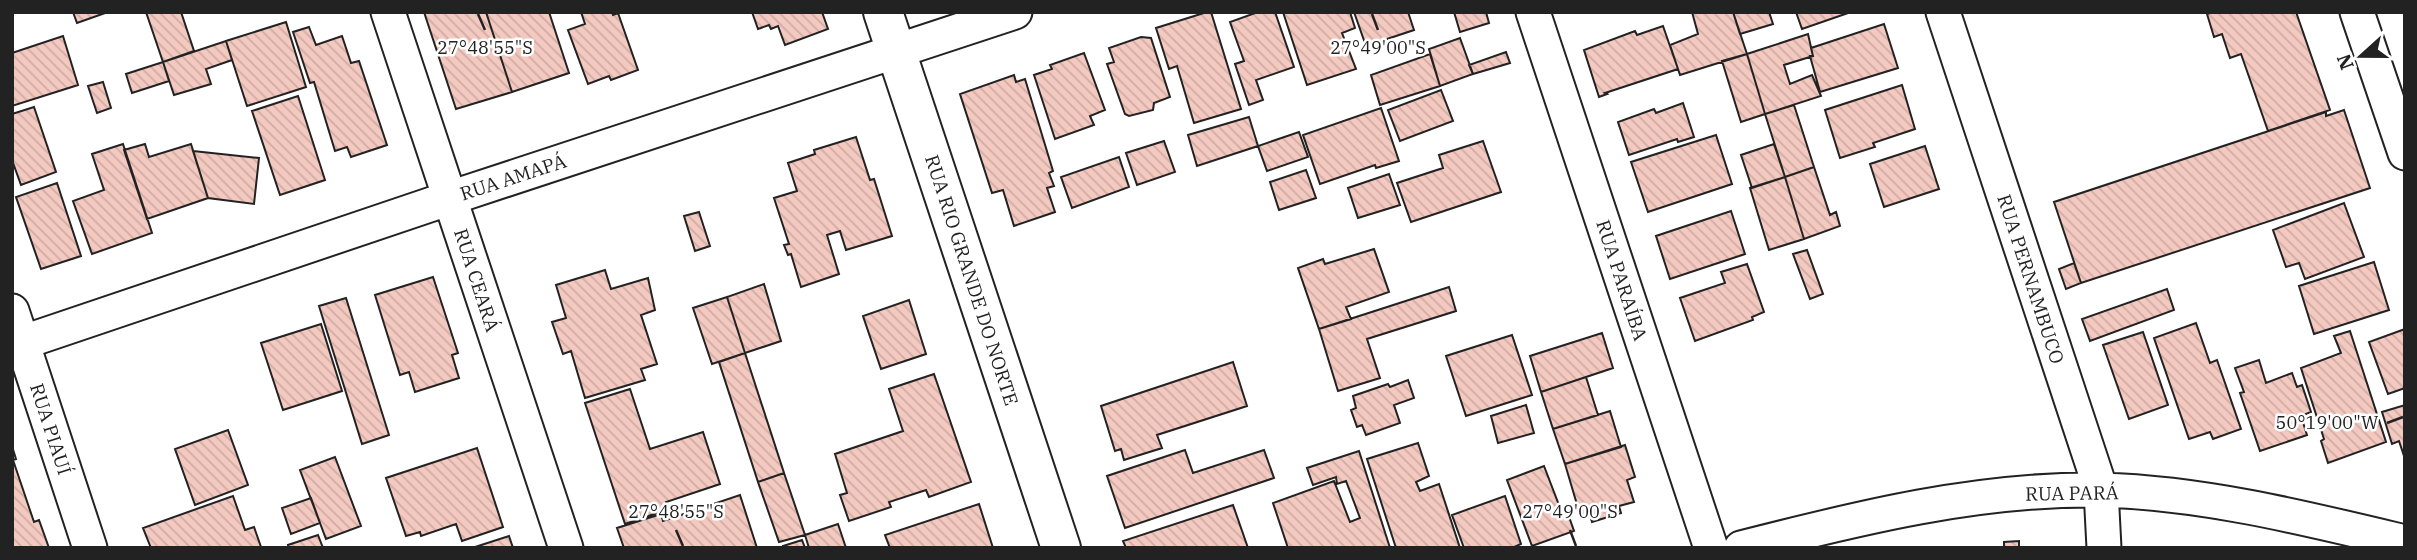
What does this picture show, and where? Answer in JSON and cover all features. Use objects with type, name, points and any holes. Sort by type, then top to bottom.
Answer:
[{"type":"main road","name":"RUA RIO GRANDE DO NORTE","points":[[883,12],[1061,548]]},
{"type":"street","name":"RUA CEARÁ","points":[[388,12],[566,548]]},
{"type":"street","name":"RUA AMAPÁ","points":[[17,344],[1015,12]]},
{"type":"street","name":"RUA PARAÍBA","points":[[1533,12],[1711,548]]},
{"type":"street","name":"RUA PERNAMBUCO","points":[[1942,12],[2101,491],[2104,548]]},
{"type":"street","points":[[2357,12],[2405,153]]},
{"type":"street","name":"RUA PIAUÍ","points":[[12,311],[17,344],[90,548]]},
{"type":"street","name":"RUA PARÁ","points":[[1741,548],[1831,524],[1932,505],[2021,493],[2101,491],[2168,495],[2251,507],[2405,542]]},
{"type":"building","points":[[73,12],[108,12],[77,23]]},
{"type":"building","points":[[146,12],[181,12],[194,51],[163,62]]},
{"type":"building","points":[[424,12],[486,12],[512,92],[456,109]]},
{"type":"building","points":[[486,12],[549,12],[569,73],[512,92]]},
{"type":"building","points":[[581,12],[612,12],[613,15],[618,13],[638,70],[611,80],[609,76],[588,84],[568,30],[585,24]]},
{"type":"building","points":[[752,12],[822,12],[828,29],[785,45],[778,26],[771,29],[769,25],[758,29]]},
{"type":"building","points":[[1211,12],[1241,109],[1194,123],[1177,66],[1169,69],[1156,28]]},
{"type":"building","points":[[1258,12],[1275,12],[1294,67],[1256,80],[1263,100],[1249,105],[1235,64],[1244,61],[1230,22]]},
{"type":"building","points":[[1283,12],[1350,12],[1355,28],[1342,33],[1356,69],[1307,85]]},
{"type":"building","points":[[1354,12],[1408,12],[1414,30],[1366,46]]},
{"type":"building","points":[[1454,12],[1486,12],[1489,23],[1460,32]]},
{"type":"building","points":[[1692,12],[1733,12],[1747,54],[1680,75],[1670,45],[1698,34]]},
{"type":"building","points":[[1733,12],[1769,12],[1773,24],[1740,34]]},
{"type":"building","points":[[1796,12],[1851,12],[1802,29]]},
{"type":"building","points":[[2296,12],[2330,110],[2268,131],[2241,54],[2230,58],[2222,34],[2214,37],[2207,14]]},
{"type":"building","points":[[286,22],[306,87],[247,106],[226,41]]},
{"type":"building","points":[[1884,24],[1898,68],[1820,92],[1810,56],[1813,56],[1811,48]]},
{"type":"building","points":[[1663,26],[1678,69],[1599,97],[1584,50],[1635,31],[1637,35]]},
{"type":"building","points":[[309,27],[316,45],[342,36],[351,63],[359,61],[387,145],[351,157],[347,147],[335,151],[314,82],[310,83],[293,32]]},
{"type":"building","points":[[1808,34],[1813,56],[1784,65],[1790,84],[1812,75],[1821,96],[1765,114],[1747,54]]},
{"type":"building","points":[[63,36],[78,85],[12,106],[12,53]]},
{"type":"building","points":[[1141,37],[1151,38],[1170,97],[1154,103],[1153,110],[1129,116],[1125,114],[1107,64],[1114,62],[1109,48]]},
{"type":"building","points":[[1460,38],[1473,74],[1440,86],[1429,49]]},
{"type":"building","points":[[226,41],[232,60],[206,69],[211,84],[174,95],[163,62]]},
{"type":"building","points":[[1506,52],[1510,63],[1473,74],[1469,65]]},
{"type":"building","points":[[1084,53],[1105,110],[1090,116],[1094,125],[1055,139],[1034,75],[1052,69],[1050,65]]},
{"type":"building","points":[[1430,54],[1440,86],[1380,105],[1371,75]]},
{"type":"building","points":[[1747,54],[1765,114],[1741,122],[1722,61]]},
{"type":"building","points":[[163,62],[169,81],[132,93],[126,74]]},
{"type":"building","points":[[1014,75],[1016,82],[1025,79],[1053,171],[1049,173],[1054,186],[1047,188],[1055,212],[1014,226],[1003,190],[992,193],[960,94]]},
{"type":"building","points":[[103,82],[111,108],[97,113],[88,86]]},
{"type":"building","points":[[1902,85],[1915,129],[1873,143],[1875,147],[1840,158],[1825,110]]},
{"type":"building","points":[[1441,90],[1453,121],[1400,141],[1388,110]]},
{"type":"building","points":[[298,96],[325,180],[280,195],[252,111]]},
{"type":"building","points":[[1683,103],[1694,137],[1678,142],[1677,139],[1629,155],[1618,122],[1654,109],[1656,113]]},
{"type":"building","points":[[1794,105],[1814,167],[1785,177],[1765,114]]},
{"type":"building","points":[[34,107],[56,172],[21,185],[12,160],[12,114]]},
{"type":"building","points":[[1381,108],[1399,161],[1376,168],[1375,165],[1320,184],[1303,135]]},
{"type":"building","points":[[2344,110],[2370,188],[2081,283],[2054,202],[2326,112],[2326,116]]},
{"type":"building","points":[[1249,117],[1258,146],[1197,166],[1188,135]]},
{"type":"building","points":[[1299,132],[1308,157],[1267,171],[1258,146]]},
{"type":"building","points":[[1716,135],[1732,184],[1648,212],[1631,162]]},
{"type":"building","points":[[856,137],[870,180],[874,179],[892,236],[846,250],[840,231],[827,235],[839,274],[801,287],[791,254],[788,255],[784,245],[789,244],[774,198],[797,191],[788,163],[815,154],[814,150]]},
{"type":"building","points":[[1164,141],[1175,172],[1137,185],[1126,153]]},
{"type":"building","points":[[1483,141],[1501,192],[1411,222],[1397,183],[1443,168],[1439,155]]},
{"type":"building","points":[[123,144],[152,233],[92,254],[73,201],[104,190],[92,154]]},
{"type":"building","points":[[145,144],[149,157],[191,144],[208,198],[147,219],[124,150]]},
{"type":"building","points":[[1774,144],[1785,177],[1752,188],[1741,155]]},
{"type":"building","points":[[1925,146],[1939,189],[1884,207],[1870,164]]},
{"type":"building","points":[[193,151],[259,158],[254,204],[208,198]]},
{"type":"building","points":[[1119,157],[1129,187],[1072,208],[1061,177]]},
{"type":"building","points":[[1814,167],[1830,215],[1836,212],[1840,226],[1804,239],[1785,177]]},
{"type":"building","points":[[1306,170],[1316,198],[1279,210],[1270,182]]},
{"type":"building","points":[[1389,174],[1400,205],[1358,218],[1348,188]]},
{"type":"building","points":[[1785,177],[1804,239],[1769,250],[1750,188]]},
{"type":"building","points":[[57,183],[81,256],[41,269],[16,197]]},
{"type":"building","points":[[2344,203],[2364,257],[2305,279],[2299,263],[2286,267],[2273,230]]},
{"type":"building","points":[[1731,211],[1745,254],[1670,279],[1656,236]]},
{"type":"building","points":[[699,212],[710,246],[695,251],[684,216]]},
{"type":"building","points":[[1374,249],[1389,292],[1346,307],[1351,319],[1319,329],[1298,268],[1323,259],[1325,264]]},
{"type":"building","points":[[1807,250],[1823,294],[1810,299],[1793,254]]},
{"type":"building","points":[[2374,262],[2389,310],[2314,334],[2299,286]]},
{"type":"building","points":[[2074,263],[2081,283],[2066,289],[2059,269]]},
{"type":"building","points":[[1747,264],[1764,312],[1752,317],[1753,320],[1695,341],[1680,298],[1725,283],[1721,272]]},
{"type":"building","points":[[605,270],[611,289],[648,278],[655,310],[641,315],[657,364],[641,369],[645,380],[585,398],[571,351],[563,354],[552,322],[566,318],[556,285]]},
{"type":"building","points":[[433,277],[458,353],[452,355],[459,378],[415,392],[409,372],[400,375],[375,295]]},
{"type":"building","points":[[764,284],[781,341],[745,353],[727,297]]},
{"type":"building","points":[[1449,287],[1456,311],[1367,339],[1380,378],[1338,391],[1319,329]]},
{"type":"building","points":[[2167,289],[2174,310],[2090,341],[2082,319]]},
{"type":"building","points":[[727,297],[745,353],[712,364],[693,308]]},
{"type":"building","points":[[346,298],[389,435],[362,444],[319,306]]},
{"type":"building","points":[[909,300],[926,354],[881,369],[863,316]]},
{"type":"building","points":[[2196,323],[2210,363],[2217,360],[2241,429],[2213,439],[2210,432],[2189,439],[2154,338]]},
{"type":"building","points":[[321,324],[342,391],[283,410],[261,343]]},
{"type":"building","points":[[2405,329],[2405,388],[2388,394],[2369,342]]},
{"type":"building","points":[[2350,331],[2386,442],[2328,463],[2321,441],[2324,439],[2301,368],[2341,353],[2334,336]]},
{"type":"building","points":[[2143,332],[2168,405],[2129,419],[2103,345]]},
{"type":"building","points":[[1602,333],[1613,368],[1541,392],[1530,356]]},
{"type":"building","points":[[1512,335],[1532,395],[1466,416],[1446,356]]},
{"type":"building","points":[[745,353],[784,473],[758,482],[719,362]]},
{"type":"building","points":[[2259,360],[2266,383],[2292,373],[2297,387],[2302,385],[2311,412],[2301,416],[2307,435],[2260,451],[2240,393],[2244,392],[2235,368]]},
{"type":"building","points":[[1233,362],[1247,406],[1157,435],[1162,448],[1124,460],[1121,449],[1115,451],[1101,406]]},
{"type":"building","points":[[934,374],[971,482],[929,497],[926,490],[889,502],[891,507],[849,521],[840,495],[847,493],[835,454],[903,431],[889,389]]},
{"type":"building","points":[[1586,377],[1598,415],[1553,429],[1541,392]]},
{"type":"building","points":[[1408,380],[1414,398],[1394,405],[1400,423],[1366,435],[1362,425],[1357,427],[1351,410],[1356,408],[1353,396]]},
{"type":"building","points":[[630,389],[650,449],[703,432],[720,484],[666,502],[669,509],[625,524],[585,403]]},
{"type":"building","points":[[1526,405],[1534,433],[1498,443],[1491,416]]},
{"type":"building","points":[[2405,405],[2405,459],[2399,441],[2392,444],[2382,412]]},
{"type":"building","points":[[1610,411],[1621,447],[1565,464],[1553,429]]},
{"type":"building","points":[[228,430],[248,485],[195,505],[175,449]]},
{"type":"building","points":[[1418,443],[1429,476],[1416,482],[1420,491],[1439,484],[1460,548],[1396,548],[1367,459]]},
{"type":"building","points":[[1625,445],[1635,477],[1627,480],[1634,502],[1619,506],[1621,513],[1592,522],[1590,515],[1581,518],[1565,464]]},
{"type":"building","points":[[12,446],[16,459],[13,460],[34,522],[39,520],[49,548],[12,548]]},
{"type":"building","points":[[477,448],[503,527],[462,541],[456,524],[421,536],[420,532],[406,536],[386,478]]},
{"type":"building","points":[[1185,450],[1193,473],[1264,450],[1274,478],[1125,528],[1107,476]]},
{"type":"building","points":[[1359,451],[1390,548],[1288,548],[1273,503],[1334,481],[1350,522],[1360,518],[1346,481],[1337,484],[1336,477],[1313,485],[1307,468]]},
{"type":"building","points":[[335,457],[361,526],[326,539],[300,470]]},
{"type":"building","points":[[1544,466],[1562,513],[1567,511],[1574,531],[1532,546],[1507,480]]},
{"type":"building","points":[[784,473],[805,535],[779,542],[758,482]]},
{"type":"building","points":[[740,495],[757,548],[624,548],[617,528],[661,514],[663,521]]},
{"type":"building","points":[[233,496],[245,530],[254,527],[261,547],[151,548],[143,528]]},
{"type":"building","points":[[1505,496],[1521,544],[1512,548],[1464,548],[1452,515]]},
{"type":"building","points":[[311,498],[320,523],[291,534],[282,508]]},
{"type":"building","points":[[979,504],[993,548],[890,548],[885,535]]},
{"type":"building","points":[[1233,505],[1248,548],[1126,548],[1123,541]]},
{"type":"building","points":[[838,524],[846,548],[809,548],[805,535]]},
{"type":"building","points":[[318,535],[323,548],[289,548],[288,545]]},
{"type":"building","points":[[509,536],[513,548],[472,548]]},
{"type":"building","points":[[802,540],[805,548],[783,548],[783,546]]},
{"type":"building","points":[[2019,541],[2019,548],[2004,548],[2004,542]]}]
